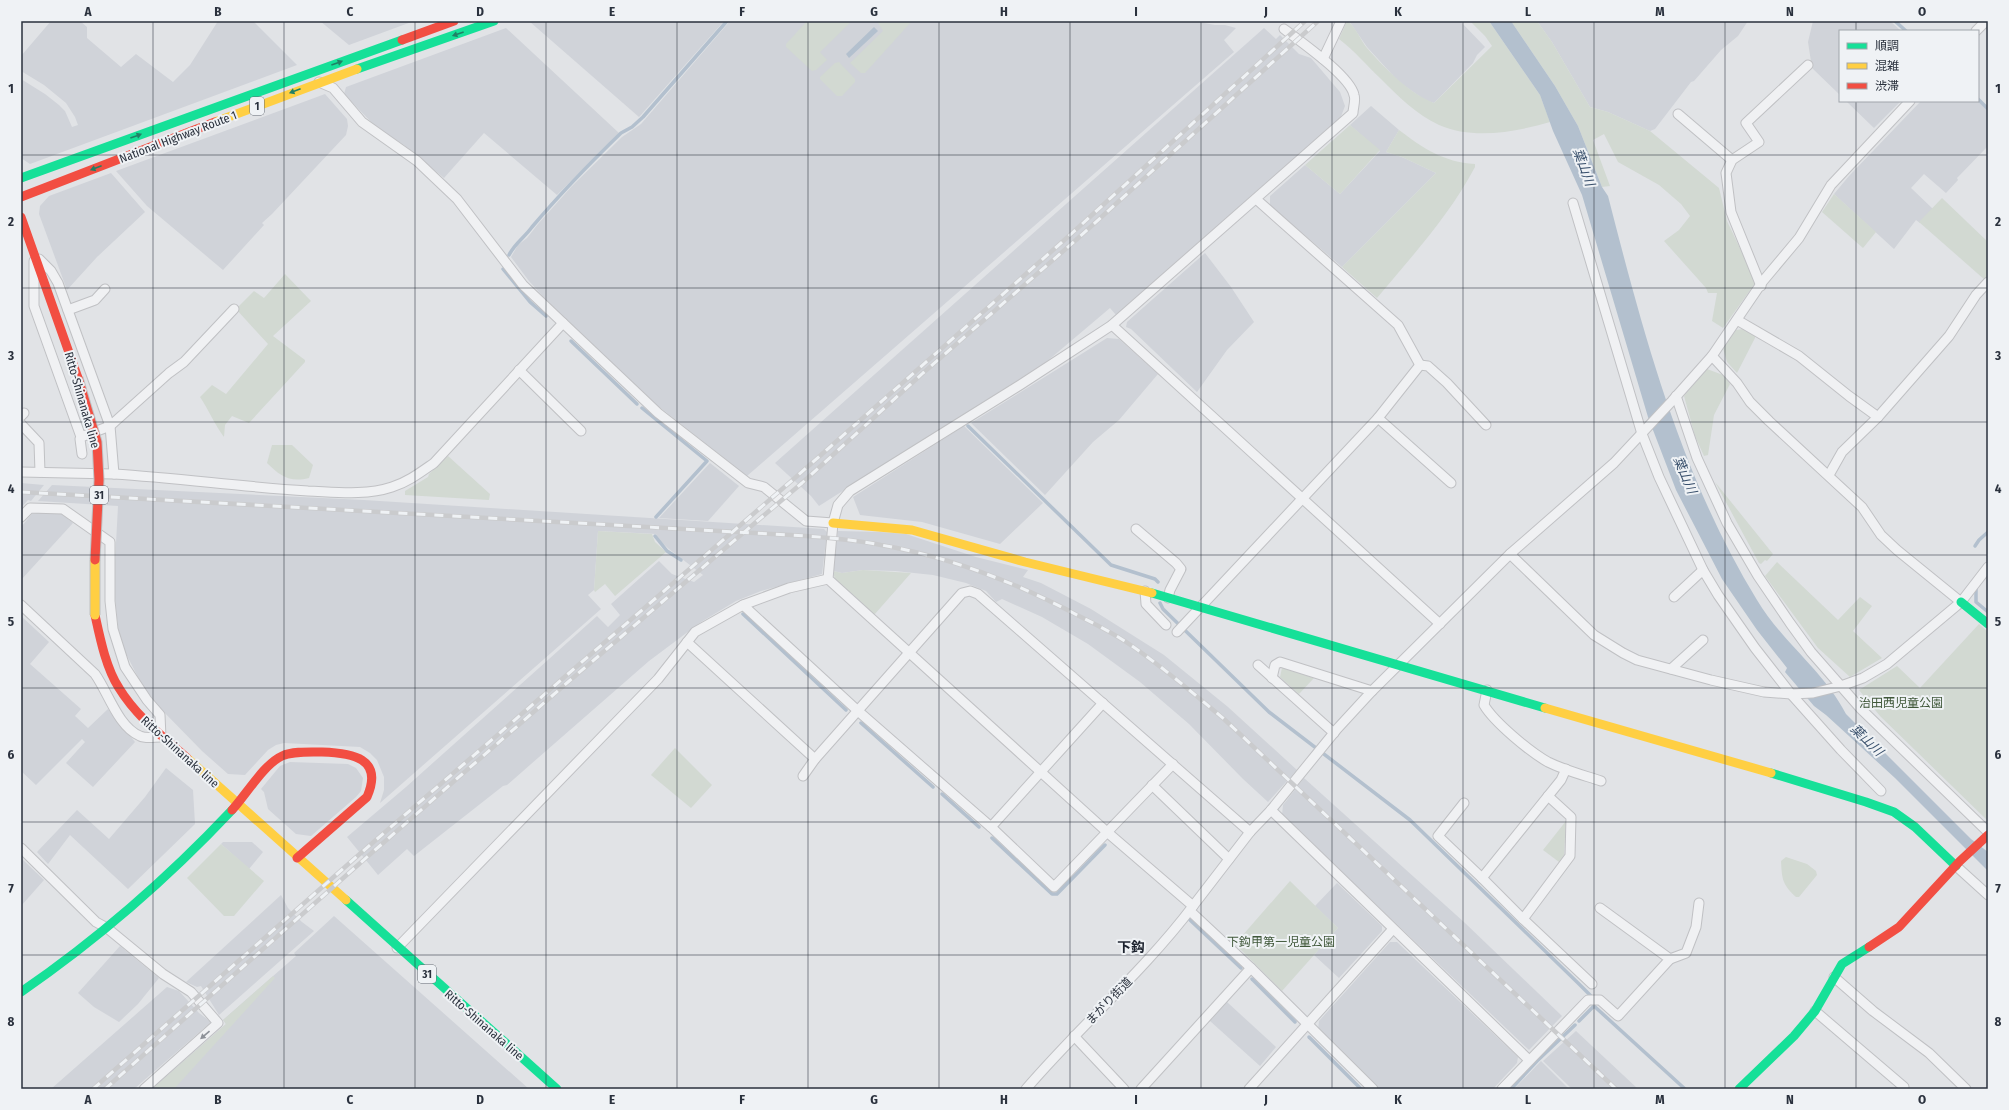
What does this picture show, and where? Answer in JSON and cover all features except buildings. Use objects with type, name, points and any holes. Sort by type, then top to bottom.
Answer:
[{"type":"main road","name":"National Highway Route 1","points":[[21,178],[454,21]]},
{"type":"main road","name":"National Highway Route 1","points":[[21,197],[319,82],[494,21]]},
{"type":"main road","name":"Ritto-Shinanaka line","points":[[21,217],[78,378],[97,442],[99,480],[94,578],[95,615],[103,649],[118,687],[141,717],[161,737],[556,1089]]},
{"type":"main road","points":[[833,523],[912,530],[1024,562],[1145,591],[1878,805],[1900,816],[1958,863]]},
{"type":"main road","points":[[1961,602],[1988,624]]},
{"type":"main road","points":[[21,992],[107,928],[160,883],[237,804],[273,762],[283,755],[297,752],[354,755],[363,760],[370,768],[373,778],[371,788],[366,797],[297,858]]},
{"type":"main road","points":[[1739,1089],[1794,1036],[1815,1011],[1842,964],[1899,927],[1958,863],[1987,835]]},
{"type":"street","points":[[1323,59],[1341,21]]},
{"type":"street","points":[[1977,30],[1986,21]]},
{"type":"street","points":[[828,579],[833,523],[838,505],[850,492],[1112,325],[1353,113],[1355,95],[1348,82],[1323,59],[1284,29]]},
{"type":"street","points":[[1761,286],[1752,259],[1739,234],[1731,212],[1726,173],[1732,160],[1759,142],[1746,123],[1808,65]]},
{"type":"street","points":[[315,71],[319,82],[333,88],[362,122],[417,161],[457,199],[523,285],[658,413],[748,483],[764,487],[806,521],[833,523]]},
{"type":"street","name":"まがり街道","points":[[1026,1089],[1057,1053],[1134,975],[1192,909],[1250,832],[1271,810],[1334,733],[1372,691],[1510,554],[1569,504],[1614,463],[1712,356],[1761,286],[1799,238],[1831,185],[1909,102]]},
{"type":"street","points":[[1678,114],[1732,160]]},
{"type":"street","points":[[1256,199],[1398,325],[1420,365]]},
{"type":"street","points":[[1573,203],[1659,477],[1703,570],[1718,595],[1755,648],[1792,694],[1841,750],[1881,791]]},
{"type":"street","points":[[34,254],[51,271],[58,283],[68,310],[110,426],[114,474]]},
{"type":"street","points":[[34,254],[34,306],[81,437],[82,454]]},
{"type":"street","points":[[1829,475],[1842,452],[1878,417],[1949,336],[1976,295],[1988,282]]},
{"type":"street","points":[[68,310],[95,300],[105,289]]},
{"type":"street","points":[[81,437],[110,426],[169,373],[184,362],[234,309]]},
{"type":"street","points":[[1737,320],[1799,356],[1878,417]]},
{"type":"street","points":[[21,472],[114,474],[175,478],[242,486],[347,493],[372,492],[392,487],[414,477],[434,463],[563,323]]},
{"type":"street","points":[[1112,325],[1440,624]]},
{"type":"street","points":[[1712,356],[1738,383],[1750,402],[1862,507],[1882,535],[1897,550],[1961,602]]},
{"type":"street","points":[[1177,632],[1378,418],[1420,365]]},
{"type":"street","points":[[1420,365],[1428,366],[1447,383],[1486,425]]},
{"type":"street","points":[[519,370],[581,431]]},
{"type":"street","points":[[1674,398],[1697,458],[1727,523],[1758,576],[1790,623],[1811,652],[1861,709],[1987,835]]},
{"type":"street","points":[[1378,418],[1451,483]]},
{"type":"street","points":[[21,424],[39,443],[40,472]]},
{"type":"street","points":[[21,517],[30,508],[63,509],[110,542],[110,600],[113,629],[125,667],[147,700],[160,715],[161,737],[149,738],[139,736],[122,721],[110,703],[102,684],[94,674],[21,605]]},
{"type":"street","points":[[1136,529],[1181,569],[1170,590],[1168,598]]},
{"type":"street","points":[[1510,554],[1594,635],[1637,660],[1764,692],[1792,694],[1813,693],[1841,686],[1864,678],[1887,664],[1961,602],[1988,566]]},
{"type":"street","points":[[1674,597],[1703,570]]},
{"type":"street","points":[[397,948],[658,679],[695,632],[743,605],[789,588],[828,579]]},
{"type":"street","points":[[828,579],[1192,909],[1373,1089]]},
{"type":"street","points":[[803,776],[815,759],[962,593],[970,591],[978,594],[1250,832]]},
{"type":"street","points":[[1145,591],[1146,604],[1166,625]]},
{"type":"street","points":[[743,605],[858,711],[991,827],[1054,887],[1173,764]]},
{"type":"street","points":[[1671,669],[1704,640]]},
{"type":"street","points":[[687,642],[815,759]]},
{"type":"street","points":[[1272,678],[1275,665],[1280,662],[1372,691]]},
{"type":"street","points":[[1258,665],[1334,733]]},
{"type":"street","points":[[1487,690],[1484,705],[1490,715],[1524,744],[1548,762],[1600,781]]},
{"type":"street","points":[[991,827],[1103,703]]},
{"type":"street","points":[[1482,878],[1561,780],[1566,769]]},
{"type":"street","points":[[1152,785],[1229,859]]},
{"type":"street","points":[[1523,919],[1570,856],[1571,817],[1548,796]]},
{"type":"street","points":[[1464,802],[1438,836],[1592,984]]},
{"type":"street","points":[[1271,810],[1529,1060]]},
{"type":"street","points":[[21,848],[96,922],[107,928],[170,979],[191,992],[218,1023],[144,1089]]},
{"type":"street","points":[[1958,863],[1988,895]]},
{"type":"street","points":[[1502,1089],[1588,1000],[1600,1000],[1618,1016],[1670,959],[1686,953],[1696,927],[1699,903]]},
{"type":"street","points":[[1600,908],[1670,959]]},
{"type":"street","points":[[1249,1089],[1393,929]]},
{"type":"street","points":[[1141,1089],[1251,968]]},
{"type":"street","points":[[1834,977],[1872,1010],[1930,1052],[1966,1089]]},
{"type":"street","points":[[1815,1011],[1904,1087]]},
{"type":"street","points":[[1074,1036],[1124,1089]]},
{"type":"shaded area","points":[[51,21],[80,21],[87,27],[87,38],[121,67],[136,54],[173,82],[190,65],[218,21],[253,21],[297,65],[30,164],[21,158],[21,79],[59,105],[65,111],[72,127],[78,125],[66,103],[44,85],[21,71],[21,56]]},
{"type":"shaded area","points":[[320,21],[414,21],[349,45]]},
{"type":"shaded area","points":[[529,21],[724,21],[639,117]]},
{"type":"shaded area","points":[[730,21],[1193,21],[1236,28],[1224,40],[1234,52],[747,476],[653,402],[547,301],[529,281],[511,257],[518,245],[527,238],[572,186],[622,137],[641,124]]},
{"type":"shaded area","points":[[1349,21],[1460,21],[1485,47],[1477,55],[1473,63],[1434,103],[1425,100],[1399,82],[1367,47]]},
{"type":"shaded area","points":[[1537,21],[1748,21],[1738,36],[1721,50],[1694,81],[1691,82],[1655,129],[1650,131],[1608,112],[1590,107],[1552,42]]},
{"type":"shaded area","points":[[1813,21],[1890,21],[1900,30],[1839,30],[1839,94],[1812,68],[1808,42]]},
{"type":"shaded area","points":[[506,28],[619,133],[557,195],[484,133],[444,178],[404,145],[376,127],[344,94],[346,87]]},
{"type":"shaded area","points":[[1264,28],[1276,39],[1280,35],[1299,54],[1311,58],[1340,92],[1345,106],[1340,119],[1116,315],[1110,308],[1045,363],[819,506],[811,496],[775,463]]},
{"type":"shaded area","points":[[325,94],[347,119],[348,126],[346,135],[262,223],[264,225],[223,270],[147,206],[116,171]]},
{"type":"shaded area","points":[[1847,102],[1900,102],[1874,128]]},
{"type":"shaded area","points":[[1920,102],[1979,102],[1988,111],[1988,146],[1957,178],[1958,180],[1946,193],[1924,174],[1911,188],[1933,209],[1920,223],[1916,220],[1894,249],[1834,194],[1849,176]]},
{"type":"shaded area","points":[[1371,106],[1399,130],[1386,152],[1402,157],[1436,173],[1342,267],[1270,205],[1270,196],[1305,165],[1340,194],[1380,151],[1350,125]]},
{"type":"shaded area","points":[[111,173],[145,212],[97,257],[67,290],[39,214],[40,206],[49,196]]},
{"type":"shaded area","points":[[1205,253],[1231,287],[1254,322],[1227,350],[1197,392],[1131,329],[1126,327],[1127,322]]},
{"type":"shaded area","points":[[1107,338],[1119,339],[1158,374],[1119,420],[1093,442],[1045,495],[971,423]]},
{"type":"shaded area","points":[[964,426],[1043,503],[1000,544],[922,522],[860,515],[853,497]]},
{"type":"shaded area","points":[[710,463],[739,486],[708,521],[659,518]]},
{"type":"shaded area","points":[[21,483],[44,485],[31,501],[28,500],[21,508]]},
{"type":"shaded area","points":[[52,485],[364,500],[824,529],[827,532],[822,574],[761,591],[736,601],[701,622],[649,661],[507,785],[503,786],[414,856],[407,849],[378,875],[347,837],[406,787],[597,616],[608,627],[620,615],[611,604],[659,561],[672,574],[694,582],[703,575],[669,549],[658,539],[656,534],[598,531],[594,590],[588,595],[601,609],[380,803],[384,790],[384,777],[377,760],[370,753],[360,747],[284,743],[276,745],[268,750],[245,775],[228,774],[202,751],[159,707],[141,683],[124,650],[118,627],[115,598],[118,506],[38,501]]},
{"type":"shaded area","points":[[32,514],[62,514],[73,523],[21,580],[21,527]]},
{"type":"shaded area","points":[[838,531],[906,534],[976,557],[1028,570],[1023,577],[1041,583],[1091,609],[1164,655],[1228,707],[1297,770],[1268,802],[1189,724],[1140,682],[1088,644],[1042,617],[1002,599],[996,602],[986,591],[966,583],[933,575],[895,571],[863,570],[842,573],[833,571]]},
{"type":"shaded area","points":[[21,616],[49,642],[30,664],[81,709],[75,716],[88,728],[108,709],[135,742],[93,787],[66,763],[85,742],[82,739],[36,785],[21,771]]},
{"type":"shaded area","points":[[290,762],[348,764],[356,768],[363,778],[361,791],[356,797],[311,836],[296,834],[268,809],[264,792],[261,789],[280,766]]},
{"type":"shaded area","points":[[166,768],[193,790],[195,824],[128,889],[70,835],[48,864],[37,852],[77,810],[109,839],[145,797]]},
{"type":"shaded area","points":[[1304,778],[1465,923],[1562,1016],[1529,1050],[1282,815],[1283,805]]},
{"type":"shaded area","points":[[223,842],[252,842],[263,852],[249,869],[221,844]]},
{"type":"shaded area","points":[[21,858],[44,880],[21,906]]},
{"type":"shaded area","points":[[1337,883],[1382,926],[1382,931],[1339,978],[1314,955],[1338,928],[1315,906]]},
{"type":"shaded area","points":[[281,895],[288,908],[302,922],[314,931],[219,1015],[201,986],[197,987],[186,982]]},
{"type":"shaded area","points":[[334,916],[529,1089],[152,1089],[226,1024],[223,1020],[296,956],[294,953]]},
{"type":"shaded area","points":[[1390,942],[1397,942],[1518,1057],[1517,1063],[1493,1089],[1379,1089],[1318,1030],[1319,1021]]},
{"type":"shaded area","points":[[120,946],[159,978],[138,1004],[119,1022],[94,1007],[78,993]]},
{"type":"shaded area","points":[[167,987],[179,991],[199,1013],[211,1022],[134,1089],[51,1089]]},
{"type":"shaded area","points":[[1227,1002],[1276,1047],[1260,1066],[1210,1021]]},
{"type":"shaded area","points":[[1576,1031],[1638,1089],[1572,1089],[1543,1061]]},
{"type":"shaded area","points":[[1541,1061],[1569,1089],[1514,1089]]},
{"type":"green space","points":[[807,21],[847,21],[850,23],[820,52],[827,60],[816,70],[812,71],[786,47],[786,44]]},
{"type":"green space","points":[[877,21],[912,21],[865,73],[861,73],[850,63],[883,31]]},
{"type":"green space","points":[[1347,21],[1353,26],[1367,48],[1389,72],[1415,93],[1434,103],[1492,46],[1485,36],[1470,21],[1489,21],[1540,95],[1550,122],[1523,129],[1494,133],[1452,130],[1439,125],[1408,105],[1339,39]]},
{"type":"green space","points":[[1511,21],[1537,21],[1552,42],[1590,107],[1608,112],[1650,131],[1719,188],[1727,221],[1756,282],[1723,328],[1712,321],[1717,293],[1708,293],[1706,288],[1664,241],[1679,230],[1690,216],[1681,204],[1659,185],[1618,162],[1604,134],[1593,140],[1610,186],[1602,187],[1578,126],[1555,86]]},
{"type":"green space","points":[[839,62],[855,79],[855,82],[842,96],[837,96],[820,79],[820,77],[835,63]]},
{"type":"green space","points":[[1350,125],[1380,150],[1340,194],[1305,165]]},
{"type":"green space","points":[[1399,130],[1416,143],[1434,153],[1464,163],[1475,164],[1475,167],[1465,185],[1442,219],[1377,298],[1342,267],[1436,173],[1402,157],[1386,152]]},
{"type":"green space","points":[[1834,194],[1876,232],[1863,248],[1822,212]]},
{"type":"green space","points":[[1942,198],[1988,242],[1988,276],[1985,280],[1919,222]]},
{"type":"green space","points":[[285,274],[311,301],[273,336],[305,360],[305,362],[249,423],[232,416],[225,425],[224,437],[200,397],[212,385],[226,394],[268,344],[236,309],[254,291],[264,298]]},
{"type":"green space","points":[[1743,329],[1755,336],[1755,338],[1737,373],[1727,362],[1723,348],[1736,330]]},
{"type":"green space","points":[[1707,369],[1723,375],[1730,384],[1714,415],[1708,455],[1704,456],[1695,436],[1684,396]]},
{"type":"green space","points":[[272,445],[292,445],[313,465],[309,478],[296,480],[291,479],[281,475],[272,468],[267,463]]},
{"type":"green space","points":[[448,456],[490,494],[489,500],[405,495],[405,491],[428,477],[429,474]]},
{"type":"green space","points":[[1715,482],[1773,554],[1767,561],[1765,560],[1761,564],[1759,563]]},
{"type":"green space","points":[[598,531],[652,534],[655,542],[666,552],[615,596],[605,584],[595,592]]},
{"type":"green space","points":[[1777,562],[1838,620],[1860,597],[1872,606],[1853,631],[1882,658],[1850,677],[1818,648],[1765,576]]},
{"type":"green space","points":[[863,570],[911,573],[874,615],[835,580],[833,571],[842,573]]},
{"type":"green space","name":"治田西児童公園","points":[[1979,624],[1988,632],[1988,821],[1880,716],[1859,690],[1897,666],[1920,688]]},
{"type":"green space","points":[[1282,668],[1314,678],[1299,694],[1280,677]]},
{"type":"green space","points":[[675,748],[712,785],[691,808],[651,775]]},
{"type":"green space","points":[[1566,821],[1564,855],[1559,862],[1543,850]]},
{"type":"green space","points":[[221,844],[264,881],[234,916],[224,916],[187,878]]},
{"type":"green space","points":[[1786,857],[1807,864],[1816,871],[1817,875],[1799,897],[1796,897],[1785,885],[1781,861]]},
{"type":"green space","name":"下鈎甲第一児童公園","points":[[1290,881],[1338,928],[1282,991],[1235,944]]},
{"type":"green space","points":[[273,976],[275,978],[174,1089],[152,1089],[226,1024],[223,1020]]},
{"type":"water","name":"葉山川","points":[[1489,21],[1511,21],[1555,86],[1578,126],[1602,187],[1608,196],[1651,353],[1686,455],[1730,553],[1757,600],[1778,629],[1815,670],[1837,698],[1846,714],[1971,839],[1988,852],[1988,871],[1895,778],[1826,715],[1814,706],[1785,672],[1787,668],[1757,630],[1722,579],[1676,490],[1648,417],[1582,195],[1553,131],[1540,95]]},
{"type":"water","points":[[874,27],[878,31],[849,58],[846,54]]},
{"type":"waterway","points":[[509,255],[553,203],[587,167],[621,133],[632,127],[643,117],[727,21]]},
{"type":"waterway","points":[[1895,21],[1905,30]]},
{"type":"waterway","points":[[1979,100],[1988,109]]},
{"type":"waterway","points":[[503,269],[530,302],[546,316]]},
{"type":"waterway","points":[[571,341],[637,404]]},
{"type":"waterway","points":[[642,408],[707,461],[656,517]]},
{"type":"waterway","points":[[968,426],[1111,565],[1155,579],[1158,582]]},
{"type":"waterway","points":[[1975,546],[1988,532]]},
{"type":"waterway","points":[[655,536],[667,551],[681,560]]},
{"type":"waterway","points":[[1976,589],[1976,602],[1988,612]]},
{"type":"waterway","points":[[1160,603],[1163,609],[1269,712],[1410,820],[1591,996],[1594,1006]]},
{"type":"waterway","points":[[743,614],[846,710]]},
{"type":"waterway","points":[[861,723],[933,787]]},
{"type":"waterway","points":[[942,794],[979,827]]},
{"type":"waterway","points":[[992,838],[1052,894],[1057,894],[1105,845]]},
{"type":"waterway","points":[[1190,920],[1241,968]]},
{"type":"waterway","points":[[1252,979],[1295,1022]]},
{"type":"waterway","points":[[1579,1021],[1594,1006],[1685,1089]]},
{"type":"waterway","points":[[1511,1089],[1537,1061],[1575,1025]]},
{"type":"waterway","points":[[1309,1037],[1361,1089]]},
{"type":"railway","points":[[93,1089],[362,852],[796,477],[1070,235],[1305,21]]},
{"type":"railway","points":[[105,1089],[367,857],[568,682],[802,483],[923,373],[1076,240],[1318,21]]},
{"type":"railway","points":[[21,492],[825,537],[858,541],[907,550],[958,564],[983,573],[1056,604],[1106,630],[1132,646],[1179,681],[1224,719],[1616,1089]]},
{"type":"traffic: fast","points":[[357,69],[494,21]]},
{"type":"traffic: fast","points":[[21,178],[402,40]]},
{"type":"traffic: fast","points":[[1152,593],[1545,708]]},
{"type":"traffic: fast","points":[[1961,602],[1988,624]]},
{"type":"traffic: fast","points":[[1771,773],[1894,812],[1915,827],[1956,866]]},
{"type":"traffic: fast","points":[[21,992],[50,972],[131,907],[183,860],[232,810]]},
{"type":"traffic: fast","points":[[346,900],[557,1089]]},
{"type":"traffic: fast","points":[[1739,1089],[1794,1036],[1815,1011],[1842,964],[1869,947]]},
{"type":"traffic: slow","points":[[215,122],[357,69]]},
{"type":"traffic: slow","points":[[833,523],[912,530],[1025,562],[1152,593]]},
{"type":"traffic: slow","points":[[95,560],[95,615]]},
{"type":"traffic: slow","points":[[1545,708],[1771,773]]},
{"type":"traffic: slow","points":[[187,758],[346,900]]},
{"type":"traffic: jam","points":[[402,40],[454,21]]},
{"type":"traffic: jam","points":[[21,197],[215,122]]},
{"type":"traffic: jam","points":[[21,217],[78,378]]},
{"type":"traffic: jam","points":[[78,378],[97,442],[99,480],[95,560]]},
{"type":"traffic: jam","points":[[95,615],[107,662],[119,688],[141,717],[187,758]]},
{"type":"traffic: jam","points":[[232,810],[262,773],[275,760],[286,754],[322,752],[344,754],[354,756],[362,760],[368,766],[371,774],[371,784],[367,797],[297,858]]},
{"type":"traffic: jam","points":[[1869,947],[1899,927],[1960,861],[1988,835]]},
{"type":"district","name":"下鈎","points":[[1131,947]]}]
